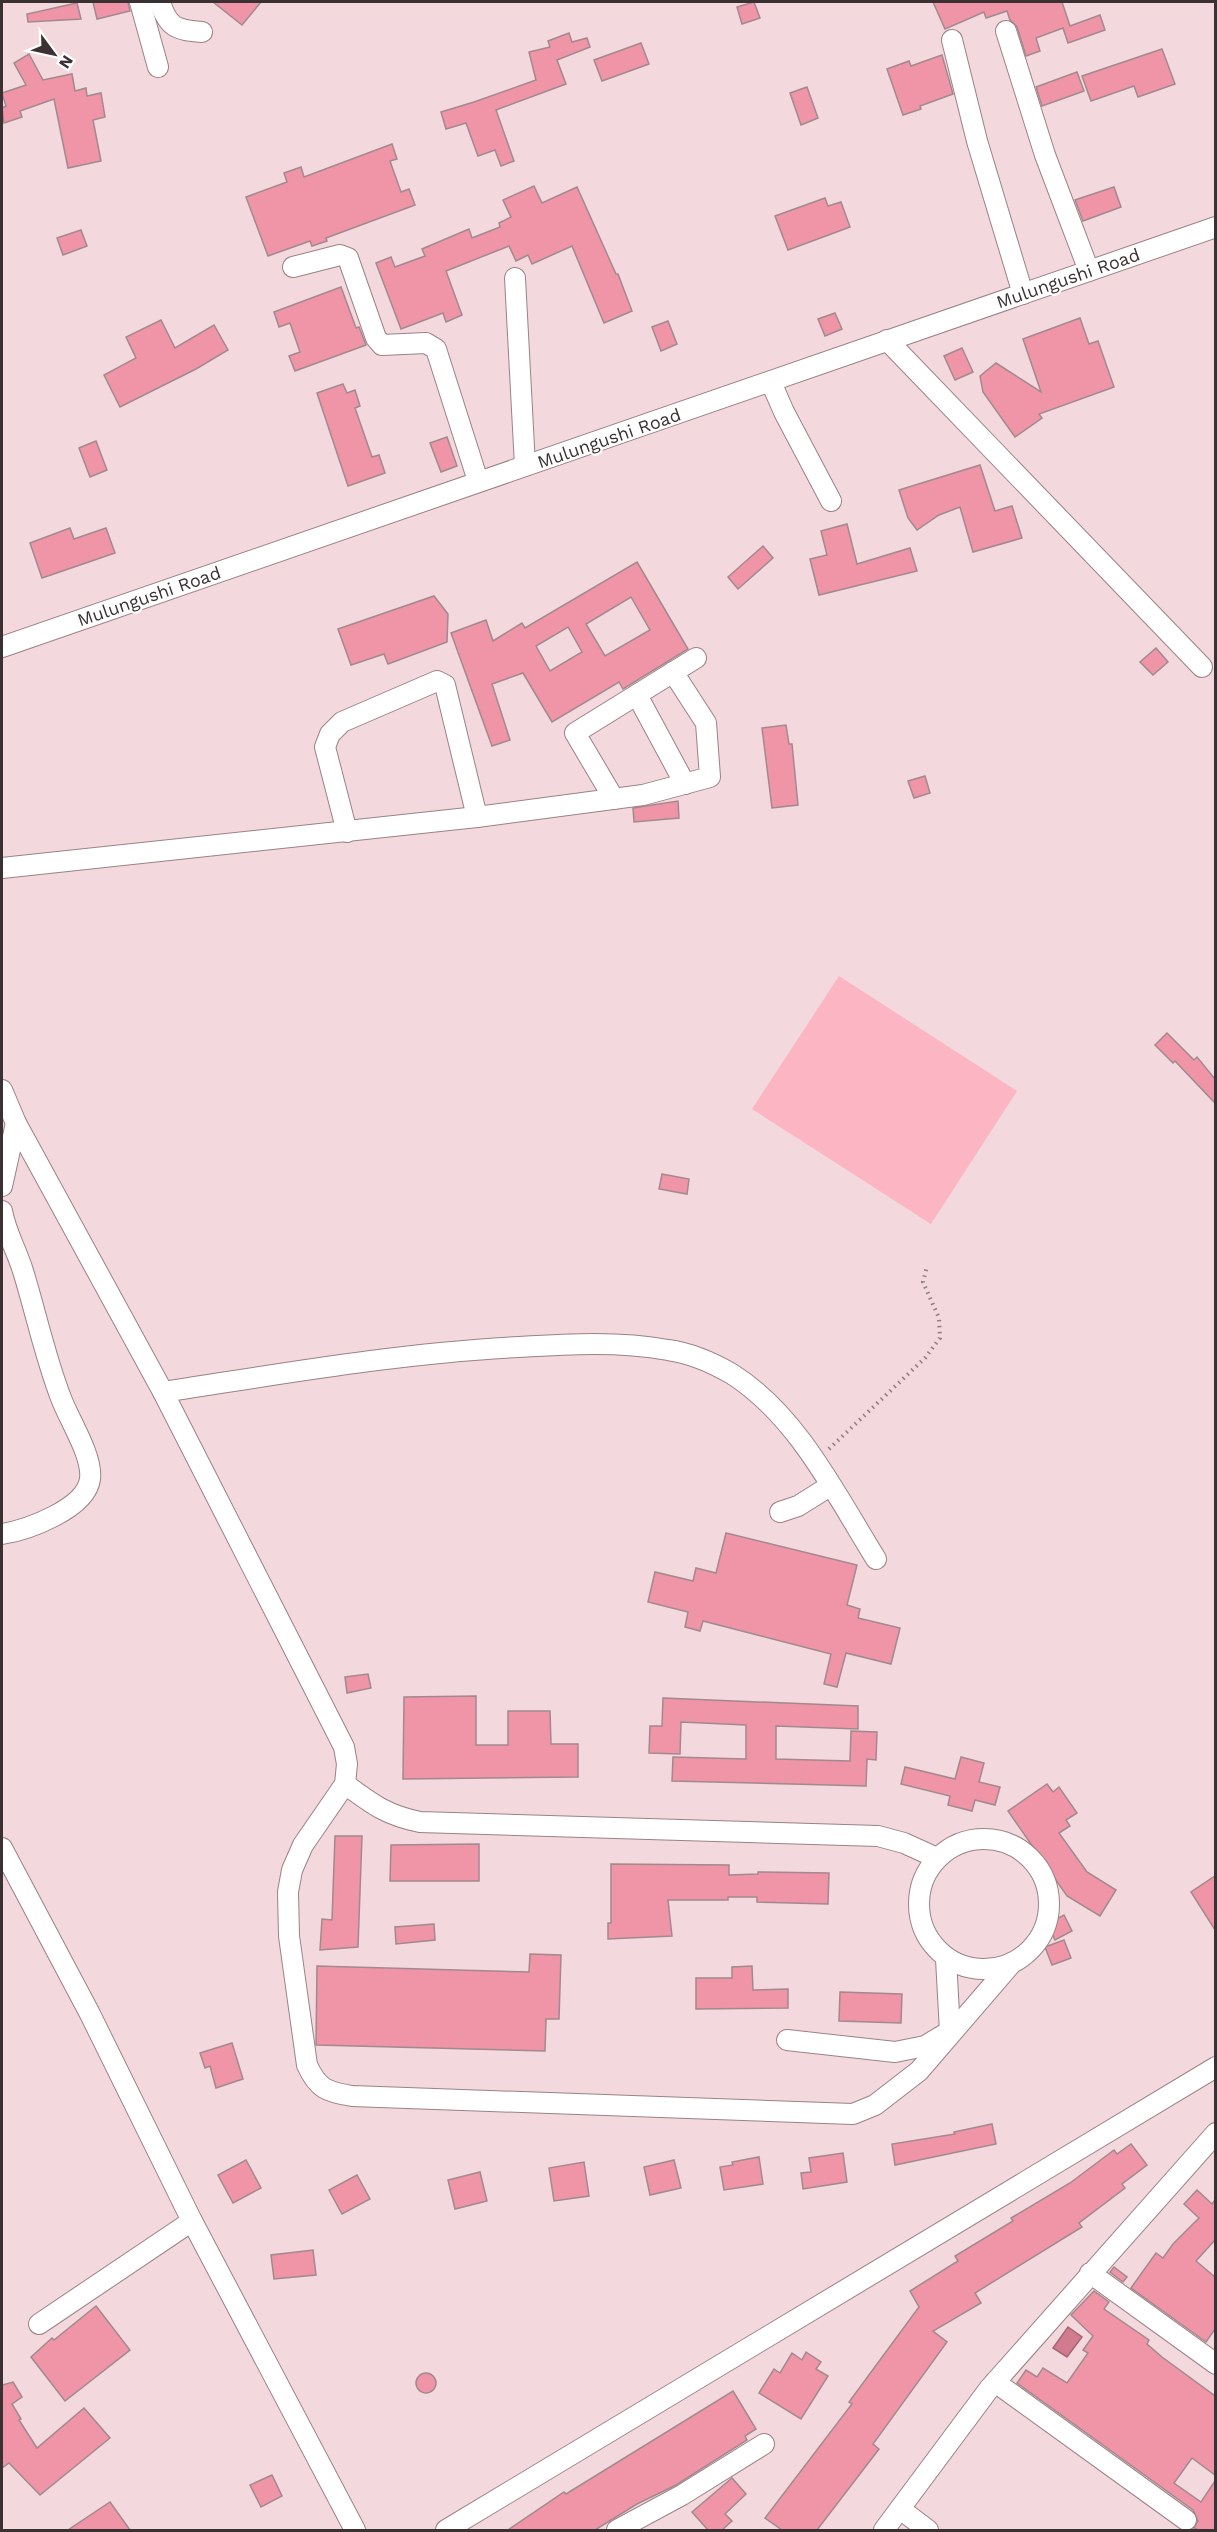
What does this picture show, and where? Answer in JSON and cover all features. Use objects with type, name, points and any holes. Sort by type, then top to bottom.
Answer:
[{"type":"street","points":[[140,2],[158,66]]},
{"type":"street","points":[[160,2],[169,22],[179,30],[202,32]]},
{"type":"street","points":[[1006,31],[1045,155],[1089,271]]},
{"type":"street","points":[[952,40],[977,141],[1023,294]]},
{"type":"street","name":"Mulungushi Road","points":[[2,647],[1215,227]]},
{"type":"street","points":[[293,267],[340,255],[348,258],[376,338],[382,345],[426,343],[436,349],[478,481]]},
{"type":"street","points":[[515,278],[525,466]]},
{"type":"street","points":[[887,340],[1202,667]]},
{"type":"street","points":[[771,382],[784,412],[831,501]]},
{"type":"street","points":[[614,799],[575,733],[696,658]]},
{"type":"street","points":[[2,868],[477,817],[643,795],[710,777],[706,723],[673,672]]},
{"type":"street","points":[[347,832],[325,747],[330,734],[342,722],[437,681],[445,685],[477,817]]},
{"type":"street","points":[[636,695],[685,784]]},
{"type":"street","points":[[2,1090],[16,1123],[163,1392],[344,1748],[348,1764],[345,1784],[303,1845],[292,1870],[288,1892],[289,1936],[307,2065],[323,2089],[352,2096],[853,2114],[875,2105],[919,2071],[950,2032],[1011,1964],[1028,1953],[1041,1936],[1048,1917],[1049,1896],[1043,1876],[1031,1858],[1014,1846],[995,1839],[974,1839],[954,1846],[937,1858],[924,1877],[918,1899],[920,1922],[929,1942],[946,1959],[966,1968],[989,1970],[1011,1964]]},
{"type":"street","points":[[2,1186],[16,1123]]},
{"type":"street","points":[[2,1211],[7,1232],[22,1267],[60,1398],[88,1462],[90,1478],[84,1494],[76,1501],[43,1522],[2,1534]]},
{"type":"street","points":[[163,1392],[465,1349],[561,1344],[642,1346],[671,1350],[705,1360],[732,1375],[786,1423],[813,1459],[876,1559]]},
{"type":"street","points":[[780,1512],[798,1506],[830,1486]]},
{"type":"street","points":[[345,1784],[375,1806],[395,1816],[420,1822],[878,1836],[904,1843],[937,1858]]},
{"type":"street","points":[[2,1848],[90,2014],[192,2221],[355,2530]]},
{"type":"street","points":[[946,1959],[950,2032]]},
{"type":"street","points":[[787,2040],[895,2052],[926,2046],[950,2032]]},
{"type":"street","points":[[446,2530],[1215,2067]]},
{"type":"street","points":[[884,2530],[994,2382],[1214,2137]]},
{"type":"street","points":[[39,2324],[192,2221]]},
{"type":"street","points":[[1090,2273],[1215,2364]]},
{"type":"street","points":[[994,2382],[1186,2520]]},
{"type":"street","points":[[617,2530],[682,2495],[764,2444]]},
{"type":"street","points":[[900,2509],[928,2530]]},
{"type":"path","points":[[813,1459],[848,1432],[925,1358],[940,1338],[939,1318],[923,1282],[927,1266]]},
{"type":"shaded area","points":[[839,976],[1017,1091],[931,1224],[752,1109]]},
{"type":"shaded area","points":[[1068,2327],[1082,2337],[1067,2357],[1053,2348]]},
{"type":"building","points":[[93,2],[128,2],[130,11],[97,19]]},
{"type":"building","points":[[213,2],[261,2],[242,25]]},
{"type":"building","points":[[754,2],[760,18],[742,24],[737,7]]},
{"type":"building","points":[[933,2],[1062,2],[1070,26],[1100,15],[1105,30],[1068,43],[1063,28],[1036,38],[1040,51],[1026,56],[1017,27],[1010,20],[1007,11],[986,18],[984,12],[945,29]]},
{"type":"building","points":[[77,3],[81,19],[28,22],[27,14]]},
{"type":"building","points":[[569,33],[572,42],[587,38],[590,47],[557,60],[566,84],[496,110],[514,161],[501,166],[495,150],[478,156],[466,123],[446,129],[441,112],[536,80],[529,52],[550,47],[548,41]]},
{"type":"building","points":[[641,43],[649,64],[602,81],[594,60]]},
{"type":"building","points":[[1162,49],[1175,84],[1138,97],[1134,86],[1091,101],[1082,76]]},
{"type":"building","points":[[29,54],[43,80],[72,74],[75,91],[86,88],[87,96],[101,93],[105,117],[93,120],[101,161],[68,168],[54,99],[20,111],[22,117],[4,123],[2,108],[6,106],[2,93],[26,85],[14,63]]},
{"type":"building","points":[[942,55],[953,94],[903,115],[887,69],[909,61],[911,66]]},
{"type":"building","points":[[1077,72],[1084,91],[1042,106],[1036,87]]},
{"type":"building","points":[[807,87],[818,118],[801,125],[790,93]]},
{"type":"building","points":[[392,144],[397,159],[390,161],[401,192],[409,189],[415,205],[326,238],[327,241],[312,246],[310,241],[268,256],[246,197],[287,182],[284,173],[301,167],[304,177]]},
{"type":"building","points":[[534,186],[542,203],[577,187],[616,274],[618,274],[632,311],[604,323],[572,246],[532,264],[528,255],[516,261],[509,246],[446,271],[462,315],[446,322],[443,313],[401,329],[376,263],[391,257],[395,267],[425,256],[422,249],[469,229],[472,238],[500,227],[499,223],[511,217],[503,200]]},
{"type":"building","points":[[1114,187],[1121,207],[1083,221],[1075,200]]},
{"type":"building","points":[[825,198],[828,206],[841,202],[850,227],[788,250],[775,216]]},
{"type":"building","points":[[81,230],[87,246],[63,255],[57,238]]},
{"type":"building","points":[[341,287],[356,328],[359,327],[366,345],[295,371],[289,356],[300,352],[290,323],[279,327],[274,312]]},
{"type":"building","points":[[835,313],[842,329],[825,336],[818,319]]},
{"type":"building","points":[[1080,318],[1089,344],[1098,341],[1114,387],[1039,414],[1042,418],[1015,437],[983,392],[980,376],[996,363],[1041,392],[1023,339]]},
{"type":"building","points":[[161,320],[175,348],[214,325],[228,350],[196,369],[120,407],[104,375],[136,358],[126,337]]},
{"type":"building","points":[[668,321],[677,344],[661,351],[652,327]]},
{"type":"building","points":[[962,348],[973,372],[955,380],[944,356]]},
{"type":"building","points":[[343,384],[347,393],[355,390],[360,406],[355,408],[372,457],[379,455],[385,473],[348,486],[317,393]]},
{"type":"building","points":[[447,437],[457,466],[441,472],[430,443]]},
{"type":"building","points":[[96,441],[107,470],[90,477],[79,448]]},
{"type":"building","points":[[980,465],[995,511],[1012,506],[1022,538],[973,552],[960,507],[939,515],[917,530],[908,518],[899,490]]},
{"type":"building","points":[[847,524],[857,564],[910,548],[917,571],[819,595],[810,559],[827,555],[821,531]]},
{"type":"building","points":[[70,528],[74,539],[106,528],[115,553],[42,578],[30,543]]},
{"type":"building","points":[[763,546],[773,558],[738,589],[728,577]]},
{"type":"building","points":[[637,562],[688,649],[623,689],[619,682],[552,722],[523,673],[492,684],[510,740],[492,746],[451,633],[486,620],[493,641],[522,623],[525,628]],"holes":[[[631,597],[650,630],[605,656],[586,624]],[[568,627],[582,652],[550,671],[536,646]]]},
{"type":"building","points":[[434,596],[448,614],[447,642],[388,664],[384,654],[351,665],[338,629]]},
{"type":"building","points":[[1156,648],[1168,662],[1153,675],[1140,662]]},
{"type":"building","points":[[786,725],[789,744],[792,744],[798,805],[772,808],[762,728]]},
{"type":"building","points":[[925,776],[930,793],[914,798],[908,781]]},
{"type":"building","points":[[678,801],[679,818],[634,822],[633,808]]},
{"type":"building","points":[[1167,1033],[1194,1060],[1197,1057],[1215,1079],[1215,1103],[1175,1061],[1173,1063],[1155,1045]]},
{"type":"building","points":[[662,1174],[689,1179],[687,1194],[659,1189]]},
{"type":"building","points":[[726,1533],[857,1565],[847,1605],[860,1609],[858,1618],[900,1628],[891,1664],[846,1653],[837,1687],[824,1684],[831,1654],[703,1621],[700,1631],[685,1627],[688,1612],[648,1602],[655,1572],[693,1581],[696,1568],[716,1573]]},
{"type":"building","points":[[368,1674],[371,1688],[347,1693],[345,1677]]},
{"type":"building","points":[[476,1696],[476,1745],[508,1745],[508,1711],[550,1711],[551,1744],[578,1744],[578,1777],[403,1779],[404,1697]]},
{"type":"building","points":[[663,1698],[858,1706],[858,1729],[776,1726],[776,1759],[850,1761],[851,1731],[877,1732],[876,1760],[867,1759],[866,1786],[672,1781],[673,1757],[746,1759],[746,1725],[681,1722],[680,1754],[649,1753],[650,1726],[662,1726]]},
{"type":"building","points":[[961,1757],[984,1763],[979,1782],[1000,1787],[995,1805],[975,1800],[972,1811],[948,1805],[950,1796],[901,1784],[905,1767],[955,1779]]},
{"type":"building","points":[[1047,1784],[1053,1792],[1059,1787],[1077,1813],[1066,1820],[1070,1826],[1059,1833],[1087,1872],[1116,1890],[1100,1916],[1067,1896],[1008,1811]]},
{"type":"building","points":[[335,1836],[362,1836],[358,1947],[320,1950],[322,1919],[332,1920]]},
{"type":"building","points":[[479,1844],[479,1881],[390,1881],[391,1845]]},
{"type":"building","points":[[611,1864],[729,1865],[729,1875],[758,1874],[758,1872],[829,1873],[828,1904],[757,1902],[757,1897],[728,1897],[728,1900],[668,1900],[672,1936],[608,1939],[608,1923],[611,1923]]},
{"type":"building","points":[[1215,1876],[1215,1930],[1191,1892]]},
{"type":"building","points":[[1064,1915],[1072,1931],[1055,1940],[1047,1924]]},
{"type":"building","points":[[434,1924],[435,1940],[396,1944],[395,1927]]},
{"type":"building","points":[[1064,1940],[1071,1958],[1052,1965],[1045,1947]]},
{"type":"building","points":[[530,1954],[561,1955],[559,2019],[546,2019],[545,2051],[316,2045],[317,1966],[529,1972]]},
{"type":"building","points":[[752,1966],[753,1990],[788,1989],[788,2008],[696,2009],[696,1978],[732,1978],[732,1967]]},
{"type":"building","points":[[840,1992],[902,1994],[901,2023],[839,2021]]},
{"type":"building","points":[[232,2043],[243,2079],[216,2088],[210,2066],[205,2068],[200,2053]]},
{"type":"building","points":[[992,2124],[996,2144],[895,2165],[892,2144],[955,2134],[954,2132]]},
{"type":"building","points":[[1131,2144],[1147,2165],[1122,2184],[1125,2188],[1079,2223],[1082,2227],[975,2293],[981,2303],[933,2331],[947,2342],[873,2444],[879,2449],[817,2530],[782,2530],[765,2518],[852,2404],[849,2402],[919,2307],[910,2291],[958,2261],[955,2256],[1013,2221],[1011,2218],[1070,2183],[1114,2150],[1117,2154]]},
{"type":"building","points":[[843,2153],[847,2182],[803,2189],[801,2173],[811,2172],[809,2158]]},
{"type":"building","points":[[759,2157],[763,2184],[724,2190],[720,2167],[733,2165],[732,2162]]},
{"type":"building","points":[[246,2160],[261,2188],[233,2203],[218,2175]]},
{"type":"building","points":[[674,2160],[681,2188],[650,2195],[644,2167]]},
{"type":"building","points":[[584,2162],[589,2196],[554,2201],[549,2168]]},
{"type":"building","points":[[480,2172],[487,2201],[455,2209],[448,2180]]},
{"type":"building","points":[[357,2175],[370,2199],[342,2214],[329,2190]]},
{"type":"building","points":[[1197,2190],[1212,2204],[1215,2200],[1215,2240],[1196,2261],[1215,2277],[1215,2329],[1206,2342],[1131,2288],[1156,2253],[1163,2258],[1173,2244],[1199,2218],[1184,2204]]},
{"type":"building","points":[[313,2250],[316,2275],[274,2279],[271,2255]]},
{"type":"building","points":[[1114,2267],[1127,2277],[1123,2282],[1110,2272]]},
{"type":"building","points":[[1094,2291],[1109,2302],[1104,2309],[1149,2340],[1147,2344],[1162,2357],[1215,2396],[1215,2475],[1192,2458],[1174,2483],[1201,2502],[1215,2481],[1215,2530],[1194,2528],[1198,2521],[1193,2510],[1017,2383],[1026,2370],[1037,2377],[1043,2368],[1067,2383],[1088,2353],[1083,2350],[1093,2336],[1071,2315]]},
{"type":"building","points":[[96,2306],[130,2350],[65,2401],[31,2357],[52,2338],[54,2340]]},
{"type":"building","points":[[806,2352],[821,2362],[816,2369],[828,2376],[801,2419],[759,2393],[774,2369],[780,2373],[792,2353],[802,2360]]},
{"type":"building","points":[[422,2373],[430,2373],[436,2379],[436,2387],[430,2393],[422,2393],[416,2387],[416,2379]]},
{"type":"building","points":[[13,2382],[22,2397],[12,2404],[21,2419],[19,2420],[37,2448],[84,2408],[110,2438],[40,2495],[9,2463],[2,2468],[2,2385]]},
{"type":"building","points":[[733,2391],[756,2429],[745,2436],[747,2440],[676,2485],[637,2504],[595,2530],[508,2530],[564,2492],[566,2494]]},
{"type":"building","points":[[272,2475],[282,2496],[261,2507],[250,2485]]},
{"type":"building","points":[[732,2478],[746,2494],[725,2514],[732,2521],[722,2530],[708,2530],[692,2512]]},
{"type":"building","points":[[110,2502],[130,2530],[68,2530]]}]
